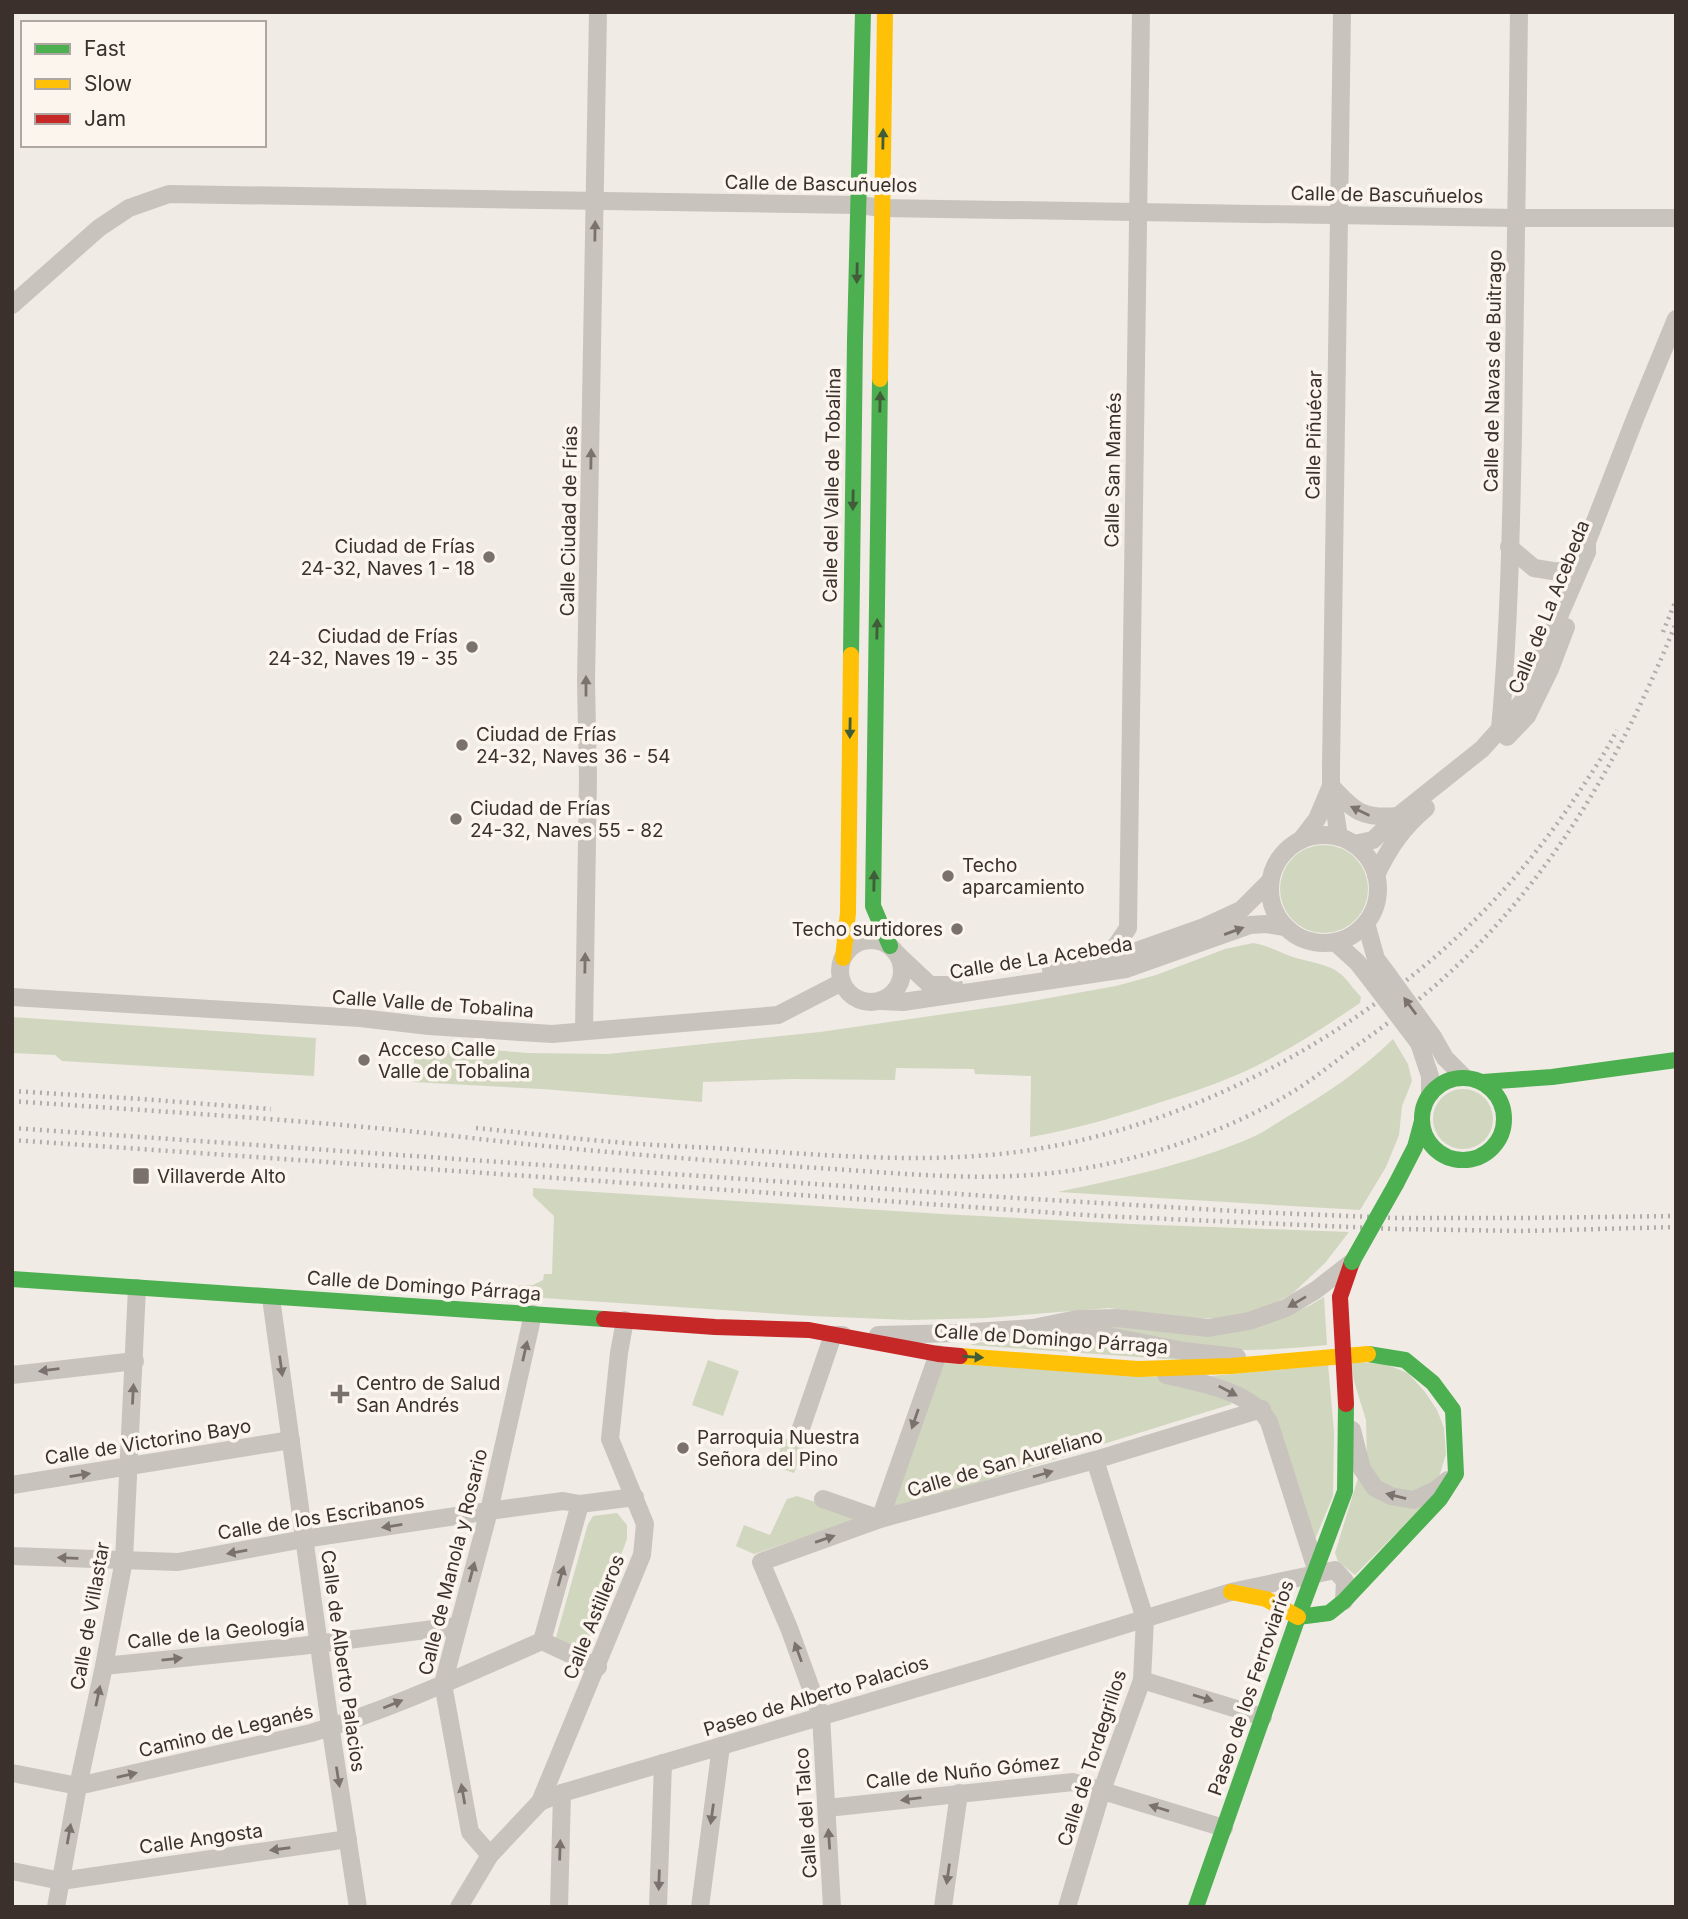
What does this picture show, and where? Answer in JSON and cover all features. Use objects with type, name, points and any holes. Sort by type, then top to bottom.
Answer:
[{"type":"street","name":"Calle Ciudad de Frías","points":[[584,1031],[586,682],[598,12]]},
{"type":"street","name":"Calle del Valle de Tobalina","points":[[843,958],[848,913],[855,340],[863,12]]},
{"type":"street","points":[[885,12],[873,906],[901,963],[903,974],[900,984],[891,996],[881,1001],[868,1002],[853,997],[842,982],[841,968],[843,958],[850,949],[865,941],[877,941],[894,951]]},
{"type":"street","name":"Calle San Mamés","points":[[1128,928],[1141,12]]},
{"type":"street","name":"Calle Piñuécar","points":[[1342,12],[1331,786],[1347,841]]},
{"type":"street","name":"Calle Piñuécar","points":[[1341,33],[1347,12]]},
{"type":"street","name":"Calle de Navas de Buitrago","points":[[1500,729],[1505,677],[1509,547],[1519,12]]},
{"type":"street","name":"Calle de Bascuñuelos","points":[[12,305],[99,228],[129,208],[169,194],[1672,221]]},
{"type":"street","name":"Calle de La Acebeda","points":[[1347,841],[1373,840],[1398,816],[1482,749],[1522,702],[1587,552],[1587,542],[1676,319]]},
{"type":"street","name":"Calle de La Acebeda","points":[[1376,875],[1388,851],[1409,822],[1487,756],[1527,716],[1550,669],[1676,346]]},
{"type":"street","points":[[1509,547],[1534,568],[1559,572],[1587,552]]},
{"type":"street","points":[[1301,840],[1317,819],[1331,786],[1362,814],[1378,818],[1398,816]]},
{"type":"street","points":[[1320,835],[1347,841],[1368,858],[1376,875],[1378,888],[1373,912],[1357,932],[1335,942],[1308,941],[1296,935],[1285,927],[1272,906],[1270,881],[1274,868],[1280,857],[1301,840],[1320,835]]},
{"type":"street","name":"Calle de La Acebeda","points":[[894,951],[930,985],[954,985],[1107,959],[1150,946],[1241,910],[1270,881]]},
{"type":"street","name":"Calle de La Acebeda","points":[[881,1001],[903,1002],[1126,969],[1250,925],[1266,923],[1285,927]]},
{"type":"street","points":[[1366,923],[1381,980]]},
{"type":"street","points":[[1107,959],[1128,928],[1150,946]]},
{"type":"street","points":[[1335,942],[1381,980],[1426,1040],[1464,1077]]},
{"type":"street","name":"Calle Valle de Tobalina","points":[[12,998],[359,1018],[552,1034],[778,1016],[842,982]]},
{"type":"street","points":[[1426,1040],[1430,1094]]},
{"type":"street","points":[[1315,1572],[1345,1491],[1346,1404],[1340,1297],[1352,1262],[1415,1147],[1423,1106],[1430,1094],[1445,1081],[1464,1077],[1483,1082],[1552,1077],[1676,1060]]},
{"type":"street","points":[[1505,1121],[1523,1097],[1552,1077]]},
{"type":"street","points":[[1422,1121],[1424,1133],[1431,1145],[1441,1154],[1469,1160],[1483,1155],[1494,1147],[1502,1135],[1505,1121],[1500,1098],[1483,1082]]},
{"type":"street","points":[[1396,1184],[1426,1159],[1441,1154]]},
{"type":"street","name":"Calle de Domingo Párraga","points":[[1033,1328],[1077,1319],[1117,1318],[1208,1328],[1249,1321],[1286,1308],[1316,1290],[1352,1262]]},
{"type":"street","name":"Calle de Domingo Párraga","points":[[12,1279],[715,1327],[808,1330],[938,1354],[1138,1369],[1231,1366],[1275,1361]]},
{"type":"street","name":"Calle de Villastar","points":[[56,1907],[124,1560],[138,1287]]},
{"type":"street","name":"Calle de Alberto Palacios","points":[[271,1297],[358,1907]]},
{"type":"street","name":"Calle de Manola y Rosario","points":[[490,1855],[470,1832],[443,1684],[488,1511],[533,1314]]},
{"type":"street","name":"Calle Astilleros","points":[[540,1802],[642,1555],[645,1524],[610,1439],[625,1320]]},
{"type":"street","name":"Calle de Domingo Párraga","points":[[833,1335],[959,1333],[1033,1328],[1078,1330],[1184,1351],[1275,1361]]},
{"type":"street","points":[[798,1437],[833,1335]]},
{"type":"street","points":[[823,1499],[880,1519],[938,1354]]},
{"type":"street","points":[[1275,1361],[1368,1354],[1405,1360],[1433,1383],[1453,1410],[1456,1474],[1440,1499],[1344,1601],[1329,1613],[1298,1617]]},
{"type":"street","points":[[12,1375],[135,1361]]},
{"type":"street","points":[[1138,1369],[1217,1386],[1262,1409]]},
{"type":"street","points":[[1346,1404],[1362,1469],[1374,1488],[1391,1496],[1414,1500],[1436,1490],[1456,1474]]},
{"type":"street","name":"Calle de San Aureliano","points":[[761,1562],[880,1519],[1095,1460],[1262,1409]]},
{"type":"street","name":"Paseo de los Ferroviarios","points":[[1196,1907],[1315,1572],[1269,1422],[1262,1409]]},
{"type":"street","name":"Calle de Victorino Bayo","points":[[12,1486],[291,1440]]},
{"type":"street","name":"Calle de Tordegrillos","points":[[1067,1907],[1102,1790],[1142,1680],[1145,1619],[1095,1460]]},
{"type":"street","name":"Calle de los Escribanos","points":[[12,1556],[178,1562],[304,1539],[488,1511],[563,1501],[580,1504],[635,1497]]},
{"type":"street","points":[[580,1504],[542,1641],[597,1667]]},
{"type":"street","name":"Calle del Talco","points":[[761,1562],[789,1628],[821,1716],[832,1907]]},
{"type":"street","name":"Paseo de Alberto Palacios","points":[[459,1907],[490,1855],[540,1802],[562,1793],[1231,1591],[1335,1570],[1345,1581],[1344,1601]]},
{"type":"street","name":"Paseo de Alberto Palacios","points":[[1231,1591],[1265,1598],[1298,1617]]},
{"type":"street","name":"Calle de la Geología","points":[[104,1666],[457,1626]]},
{"type":"street","name":"Camino de Leganés","points":[[12,1773],[78,1786],[331,1728],[542,1641]]},
{"type":"street","points":[[1142,1680],[1263,1717]]},
{"type":"street","points":[[700,1907],[721,1746]]},
{"type":"street","points":[[658,1907],[663,1763]]},
{"type":"street","name":"Calle de Nuño Gómez","points":[[827,1808],[1073,1782],[1224,1828]]},
{"type":"street","points":[[559,1907],[562,1793]]},
{"type":"street","points":[[943,1907],[959,1793]]},
{"type":"street","name":"Calle Angosta","points":[[12,1871],[61,1881],[348,1839]]},
{"type":"green space","points":[[1324,845],[1341,848],[1355,858],[1365,872],[1368,889],[1365,906],[1355,920],[1341,930],[1324,933],[1307,930],[1293,920],[1283,906],[1280,889],[1283,872],[1293,858],[1307,848]]},
{"type":"green space","points":[[1253,943],[1338,972],[1361,997],[1360,1003],[1293,1046],[1226,1080],[1105,1120],[1030,1137],[1031,1076],[975,1074],[974,1069],[896,1068],[895,1080],[703,1082],[702,1102],[413,1082],[415,1044],[528,1053],[608,1054],[820,1032],[1021,1003],[1116,986],[1156,975],[1225,949]]},
{"type":"green space","points":[[12,1017],[316,1038],[314,1076],[62,1061],[55,1055],[12,1053]]},
{"type":"green space","points":[[1393,1039],[1408,1064],[1412,1081],[1402,1106],[1399,1135],[1386,1167],[1360,1210],[1058,1192],[1181,1163],[1253,1137],[1344,1080]]},
{"type":"green space","points":[[1457,1089],[1469,1089],[1485,1097],[1491,1107],[1491,1131],[1485,1141],[1469,1149],[1457,1149],[1441,1141],[1433,1125],[1433,1113],[1441,1097]]},
{"type":"green space","points":[[533,1188],[942,1214],[1349,1232],[1325,1263],[1292,1294],[1247,1313],[1220,1318],[1192,1318],[1109,1308],[986,1318],[910,1320],[811,1316],[513,1296],[515,1286],[533,1285],[543,1280],[544,1274],[552,1274],[554,1216],[533,1196]]},
{"type":"green space","points":[[1324,1297],[1327,1345],[1260,1350],[1219,1349],[1171,1342],[1092,1323],[1286,1316]]},
{"type":"green space","points":[[1058,1337],[1081,1338],[1221,1363],[971,1345]]},
{"type":"green space","points":[[708,1360],[739,1371],[723,1416],[692,1405]]},
{"type":"green space","points":[[1351,1362],[1385,1364],[1408,1373],[1437,1410],[1444,1428],[1446,1454],[1439,1477],[1424,1489],[1405,1493],[1386,1489],[1374,1475],[1367,1459],[1366,1420]]},
{"type":"green space","points":[[944,1363],[1157,1377],[1226,1398],[1232,1404],[892,1510]]},
{"type":"green space","points":[[1328,1365],[1334,1432],[1333,1496],[1311,1549],[1272,1418],[1211,1376]]},
{"type":"green space","points":[[784,1438],[804,1445],[794,1473],[774,1466]]},
{"type":"green space","points":[[1358,1478],[1424,1505],[1355,1575],[1338,1561],[1335,1553]]},
{"type":"green space","points":[[797,1496],[860,1517],[754,1554],[736,1546],[744,1525],[770,1535],[787,1499]]},
{"type":"green space","points":[[617,1513],[627,1525],[627,1539],[584,1653],[555,1641],[588,1524],[593,1516]]},
{"type":"railway","points":[[1663,632],[1676,600]]},
{"type":"railway","points":[[12,1101],[351,1126],[684,1158],[943,1176],[1037,1175],[1097,1166],[1155,1151],[1242,1119],[1302,1086],[1414,1003],[1485,938],[1520,898],[1581,812],[1633,720],[1676,623]]},
{"type":"railway","points":[[476,1128],[588,1140],[854,1157],[964,1157],[1037,1149],[1088,1138],[1188,1107],[1283,1062],[1328,1035],[1438,955],[1484,911],[1527,863],[1601,759],[1617,730]]},
{"type":"railway","points":[[12,1091],[271,1109]]},
{"type":"railway","points":[[12,1128],[1251,1212],[1397,1218],[1676,1216]]},
{"type":"railway","points":[[12,1140],[1100,1216],[1396,1229],[1523,1231],[1676,1227]]},
{"type":"traffic: fast","points":[[851,655],[863,12]]},
{"type":"traffic: fast","points":[[880,379],[873,906],[890,946]]},
{"type":"traffic: fast","points":[[1483,1082],[1552,1077],[1676,1060]]},
{"type":"traffic: fast","points":[[1463,1078],[1479,1081],[1492,1090],[1501,1103],[1504,1119],[1501,1135],[1492,1148],[1479,1157],[1463,1160],[1447,1157],[1434,1148],[1425,1135],[1422,1119],[1425,1103],[1434,1090],[1447,1081],[1463,1078]]},
{"type":"traffic: fast","points":[[1396,1184],[1415,1147],[1422,1121]]},
{"type":"traffic: fast","points":[[1352,1262],[1396,1184]]},
{"type":"traffic: fast","points":[[12,1279],[604,1319]]},
{"type":"traffic: fast","points":[[1298,1617],[1329,1613],[1344,1601],[1440,1499],[1456,1474],[1453,1410],[1433,1383],[1405,1360],[1368,1354]]},
{"type":"traffic: fast","points":[[1196,1907],[1345,1491],[1346,1404]]},
{"type":"traffic: slow","points":[[880,379],[885,12]]},
{"type":"traffic: slow","points":[[843,958],[848,913],[851,655]]},
{"type":"traffic: slow","points":[[960,1356],[1138,1369],[1231,1366],[1368,1354]]},
{"type":"traffic: slow","points":[[1231,1592],[1266,1599],[1298,1617]]},
{"type":"traffic: jam","points":[[1340,1297],[1352,1262]]},
{"type":"traffic: jam","points":[[1340,1297],[1346,1404]]},
{"type":"traffic: jam","points":[[604,1319],[809,1330],[960,1356]]},
{"type":"place","name":"Ciudad de Frías 24-32, Naves 1 - 18","points":[[489,557]]},
{"type":"place","name":"Ciudad de Frías 24-32, Naves 19 - 35","points":[[472,647]]},
{"type":"place","name":"Ciudad de Frías 24-32, Naves 36 - 54","points":[[462,745]]},
{"type":"place","name":"Ciudad de Frías 24-32, Naves 55 - 82","points":[[456,819]]},
{"type":"place","name":"Techo aparcamiento","points":[[948,876]]},
{"type":"place","name":"Techo surtidores","points":[[957,929]]},
{"type":"place","name":"Acceso Calle Valle de Tobalina","points":[[364,1060]]},
{"type":"place","name":"Villaverde Alto","points":[[141,1176]]},
{"type":"place","name":"Centro de Salud San Andrés","points":[[340,1394]]},
{"type":"place","name":"Parroquia Nuestra Señora del Pino","points":[[683,1448]]}]
